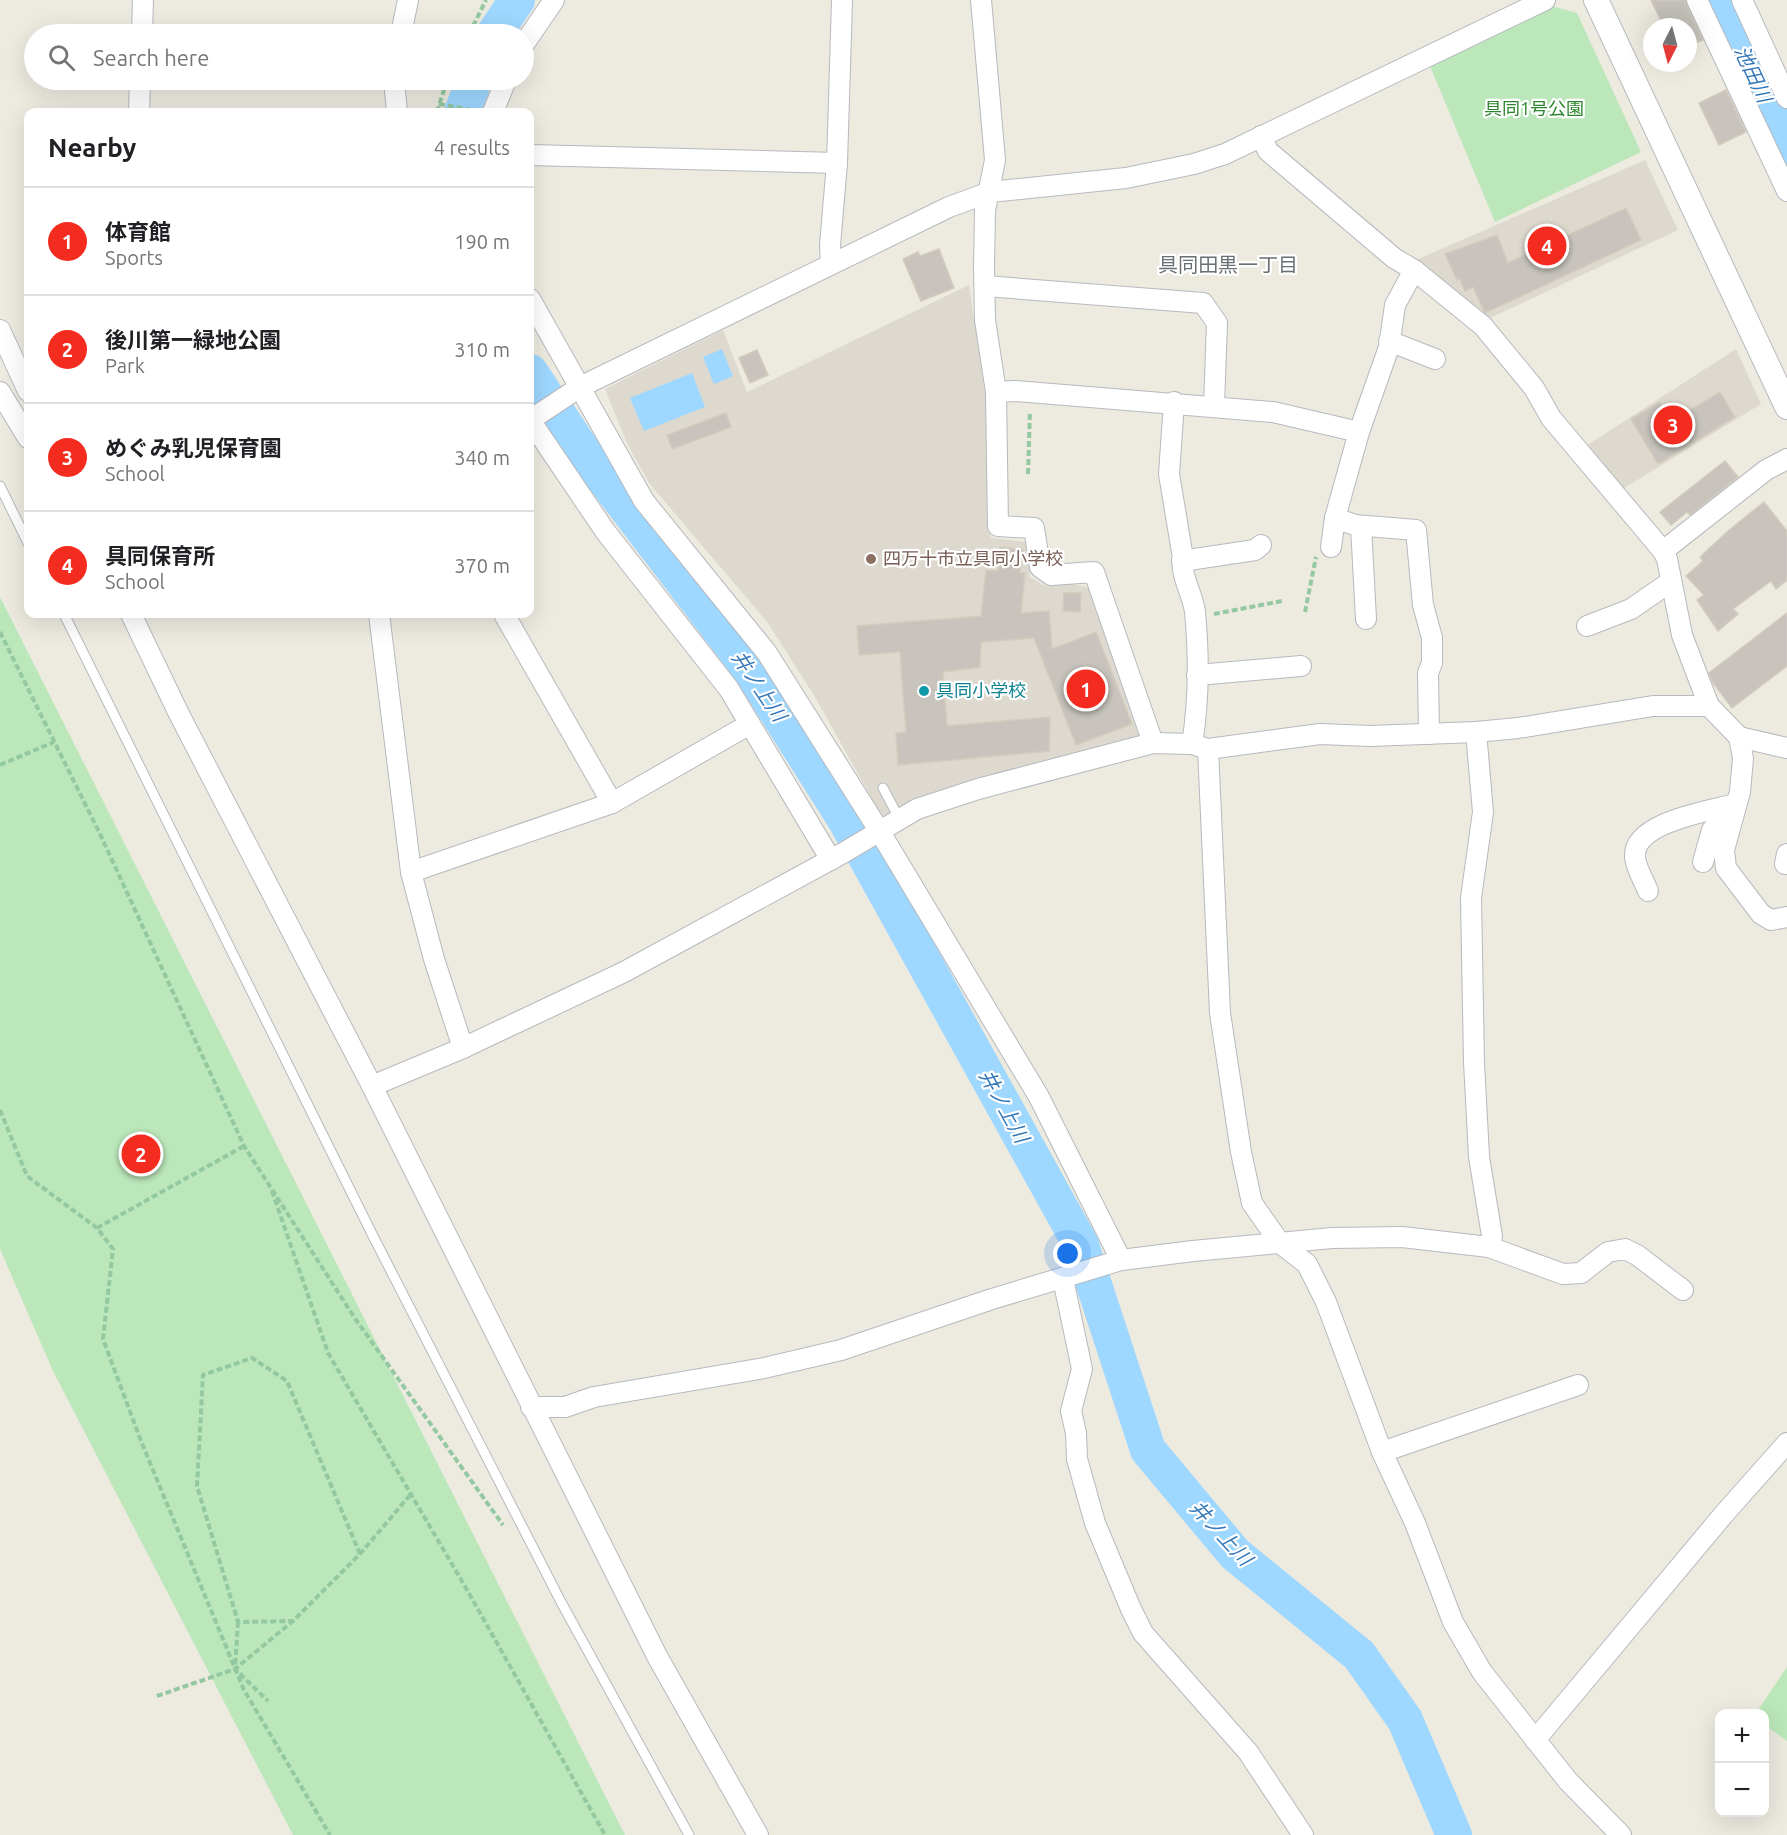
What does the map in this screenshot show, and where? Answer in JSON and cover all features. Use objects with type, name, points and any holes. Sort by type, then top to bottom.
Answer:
[{"type":"street","points":[[142,24],[143,0]]},
{"type":"street","points":[[403,24],[408,0]]},
{"type":"street","points":[[534,29],[554,0]]},
{"type":"street","points":[[831,264],[842,0]]},
{"type":"street","points":[[981,0],[995,160],[985,210],[985,320],[996,392],[998,526],[1034,528],[1040,567],[1051,575],[1094,572],[1153,743]]},
{"type":"street","points":[[534,417],[577,389],[949,207],[990,192],[1126,178],[1194,164],[1225,154],[1545,0]]},
{"type":"street","points":[[1596,0],[1787,407]]},
{"type":"street","points":[[1697,0],[1787,191]]},
{"type":"street","points":[[1742,0],[1787,98]]},
{"type":"street","points":[[139,108],[140,90]]},
{"type":"street","points":[[395,90],[397,108]]},
{"type":"street","points":[[495,108],[502,90]]},
{"type":"street","points":[[1261,136],[1268,151],[1394,258],[1414,270],[1483,326],[1502,346],[1534,388],[1551,418],[1663,551],[1667,559],[1682,635],[1709,706],[1739,737],[1787,748]]},
{"type":"street","points":[[534,155],[837,163]]},
{"type":"street","points":[[1331,547],[1335,518],[1359,432],[1389,342],[1395,306],[1414,270]]},
{"type":"street","points":[[985,286],[1203,303],[1217,323],[1214,406]]},
{"type":"street","points":[[534,307],[577,389],[644,501],[767,653],[1039,1096],[1115,1262]]},
{"type":"street","points":[[0,330],[24,382]]},
{"type":"street","points":[[1389,342],[1435,359]]},
{"type":"street","points":[[0,392],[24,431]]},
{"type":"street","points":[[996,392],[1031,392],[1214,406],[1270,403],[1359,432]]},
{"type":"street","points":[[1174,402],[1169,474],[1182,561],[1195,614],[1200,746],[1220,1013],[1241,1152],[1252,1203],[1280,1243],[1307,1264],[1326,1302],[1382,1452],[1415,1522],[1454,1622],[1482,1672],[1568,1780],[1621,1835]]},
{"type":"street","points":[[534,421],[605,531],[729,689],[837,856]]},
{"type":"street","points":[[1663,551],[1766,470],[1787,459]]},
{"type":"street","points":[[1335,518],[1361,526],[1416,530],[1423,605],[1432,638],[1432,663],[1428,673],[1429,734]]},
{"type":"street","points":[[1361,526],[1366,619]]},
{"type":"street","points":[[1182,561],[1254,550],[1261,545]]},
{"type":"street","points":[[1587,626],[1631,609],[1670,582]]},
{"type":"street","points":[[133,618],[179,714],[372,1086],[657,1656],[758,1835]]},
{"type":"street","points":[[379,618],[411,872],[434,959],[463,1048]]},
{"type":"street","points":[[506,618],[612,803]]},
{"type":"street","points":[[1197,675],[1301,666]]},
{"type":"street","points":[[372,1086],[463,1048],[624,972],[837,856],[878,833],[899,818],[978,789],[1153,743],[1200,746],[1320,734],[1476,732],[1518,728],[1653,706],[1709,706]]},
{"type":"street","points":[[411,872],[612,803],[750,724]]},
{"type":"street","points":[[1476,732],[1483,812],[1471,898],[1474,1062],[1479,1157],[1492,1236],[1489,1247]]},
{"type":"street","points":[[1739,737],[1743,758],[1740,792],[1724,850],[1726,867],[1761,914],[1771,921],[1787,917]]},
{"type":"street","points":[[1703,862],[1712,830],[1735,804]]},
{"type":"street","points":[[1648,891],[1635,857],[1637,846],[1650,831],[1671,821],[1735,804]]},
{"type":"street","points":[[531,1407],[565,1407],[594,1397],[764,1368],[841,1350],[992,1299],[1115,1262],[1280,1243],[1332,1238],[1402,1237],[1489,1247],[1563,1274],[1581,1273],[1608,1252],[1625,1249],[1637,1255],[1683,1290]]},
{"type":"street","points":[[1070,1277],[1082,1369],[1071,1412],[1076,1433],[1077,1459],[1095,1523],[1143,1633],[1248,1752],[1303,1835]]},
{"type":"street","points":[[1382,1452],[1578,1385]]},
{"type":"street","points":[[1535,1740],[1724,1514],[1787,1443]]},
{"type":"lane","points":[[0,486],[24,535]]},
{"type":"lane","points":[[66,618],[373,1236],[561,1602],[689,1835]]},
{"type":"lane","points":[[883,788],[899,818]]},
{"type":"path","points":[[474,24],[486,0]]},
{"type":"path","points":[[438,108],[444,90]]},
{"type":"path","points":[[439,104],[461,108]]},
{"type":"path","points":[[1028,474],[1031,392]]},
{"type":"path","points":[[1195,614],[1208,615],[1282,601]]},
{"type":"path","points":[[0,632],[244,1146],[356,1320],[507,1530]]},
{"type":"path","points":[[0,765],[54,742]]},
{"type":"path","points":[[0,1110],[27,1176],[97,1228],[113,1249],[103,1339],[141,1442],[243,1690],[330,1835]]},
{"type":"path","points":[[97,1228],[244,1146]]},
{"type":"path","points":[[269,1185],[328,1353],[411,1494],[604,1835]]},
{"type":"path","points":[[268,1701],[235,1669],[238,1622],[197,1486],[203,1375],[252,1358],[287,1381],[360,1554]]},
{"type":"path","points":[[157,1696],[235,1669],[293,1621],[360,1554],[411,1494]]},
{"type":"path","points":[[238,1622],[293,1621]]},
{"type":"shaded area","points":[[1645,160],[1678,230],[1488,319],[1414,261]]},
{"type":"shaded area","name":"四万十市立具同小学校","points":[[969,285],[986,399],[991,538],[1028,542],[1030,577],[1045,586],[1072,584],[1090,588],[1141,736],[908,803],[882,817],[815,697],[768,623],[649,483],[627,443],[605,389],[723,330],[747,392]]},
{"type":"shaded area","points":[[1736,349],[1761,404],[1621,490],[1586,446]]},
{"type":"green space","name":"具同1号公園","points":[[1551,6],[1577,13],[1641,152],[1495,222],[1430,66]]},
{"type":"green space","points":[[0,597],[625,1835],[293,1835],[53,1371],[0,1249]]},
{"type":"green space","points":[[1787,1667],[1787,1741],[1769,1728],[1769,1709],[1759,1709]]},
{"type":"water","points":[[722,349],[733,376],[714,384],[703,357]]},
{"type":"water","points":[[692,373],[705,407],[644,431],[630,398]]},
{"type":"building","points":[[1651,0],[1685,0],[1693,18],[1660,18]]},
{"type":"building","points":[[1697,27],[1703,40],[1697,42]]},
{"type":"building","points":[[1726,90],[1746,132],[1719,145],[1699,103]]},
{"type":"building","points":[[1626,208],[1641,240],[1485,313],[1473,287],[1465,291],[1460,279],[1457,280],[1445,254],[1497,235],[1508,263]]},
{"type":"building","points":[[939,249],[954,288],[921,301],[903,259],[918,252],[920,256]]},
{"type":"building","points":[[757,350],[768,375],[750,383],[739,358]]},
{"type":"building","points":[[1720,392],[1735,417],[1658,464],[1631,419],[1660,402],[1672,421]]},
{"type":"building","points":[[726,413],[731,427],[672,449],[667,435]]},
{"type":"building","points":[[1725,461],[1738,477],[1690,515],[1687,512],[1671,525],[1660,512]]},
{"type":"building","points":[[1764,502],[1787,531],[1787,580],[1776,589],[1771,581],[1733,609],[1738,614],[1718,631],[1697,600],[1704,595],[1686,576],[1703,561],[1700,557]]},
{"type":"building","points":[[1000,547],[1023,550],[1020,573],[1025,573],[1021,613],[1049,611],[1052,649],[1096,632],[1132,724],[1076,745],[1034,638],[981,642],[980,667],[943,672],[947,726],[1050,717],[1049,751],[898,765],[896,733],[906,732],[900,652],[859,655],[857,626],[981,616],[986,570],[998,571]]},
{"type":"building","points":[[1064,593],[1081,593],[1080,612],[1063,611]]},
{"type":"building","points":[[1787,613],[1787,666],[1732,708],[1713,683],[1709,673]]},
{"type":"waterway","name":"井ノ上川","points":[[501,24],[517,0]]},
{"type":"waterway","name":"池田川","points":[[1718,0],[1787,148]]},
{"type":"waterway","name":"井ノ上川","points":[[464,108],[470,90]]},
{"type":"waterway","name":"井ノ上川","points":[[534,378],[580,447],[750,669],[846,821],[1081,1245],[1148,1450],[1235,1554],[1359,1655],[1405,1720],[1454,1835]]},
{"type":"place","name":"具同保育所","points":[[1547,246]]},
{"type":"place","name":"めぐみ乳児保育園","points":[[1673,425]]},
{"type":"place","name":"四万十市立具同小学校","points":[[871,559]]},
{"type":"place","name":"体育館","points":[[1086,689]]},
{"type":"place","name":"具同小学校","points":[[924,691]]},
{"type":"place","name":"後川第一緑地公園","points":[[141,1154]]},
{"type":"district","name":"具同田黒一丁目","points":[[1228,265]]}]
